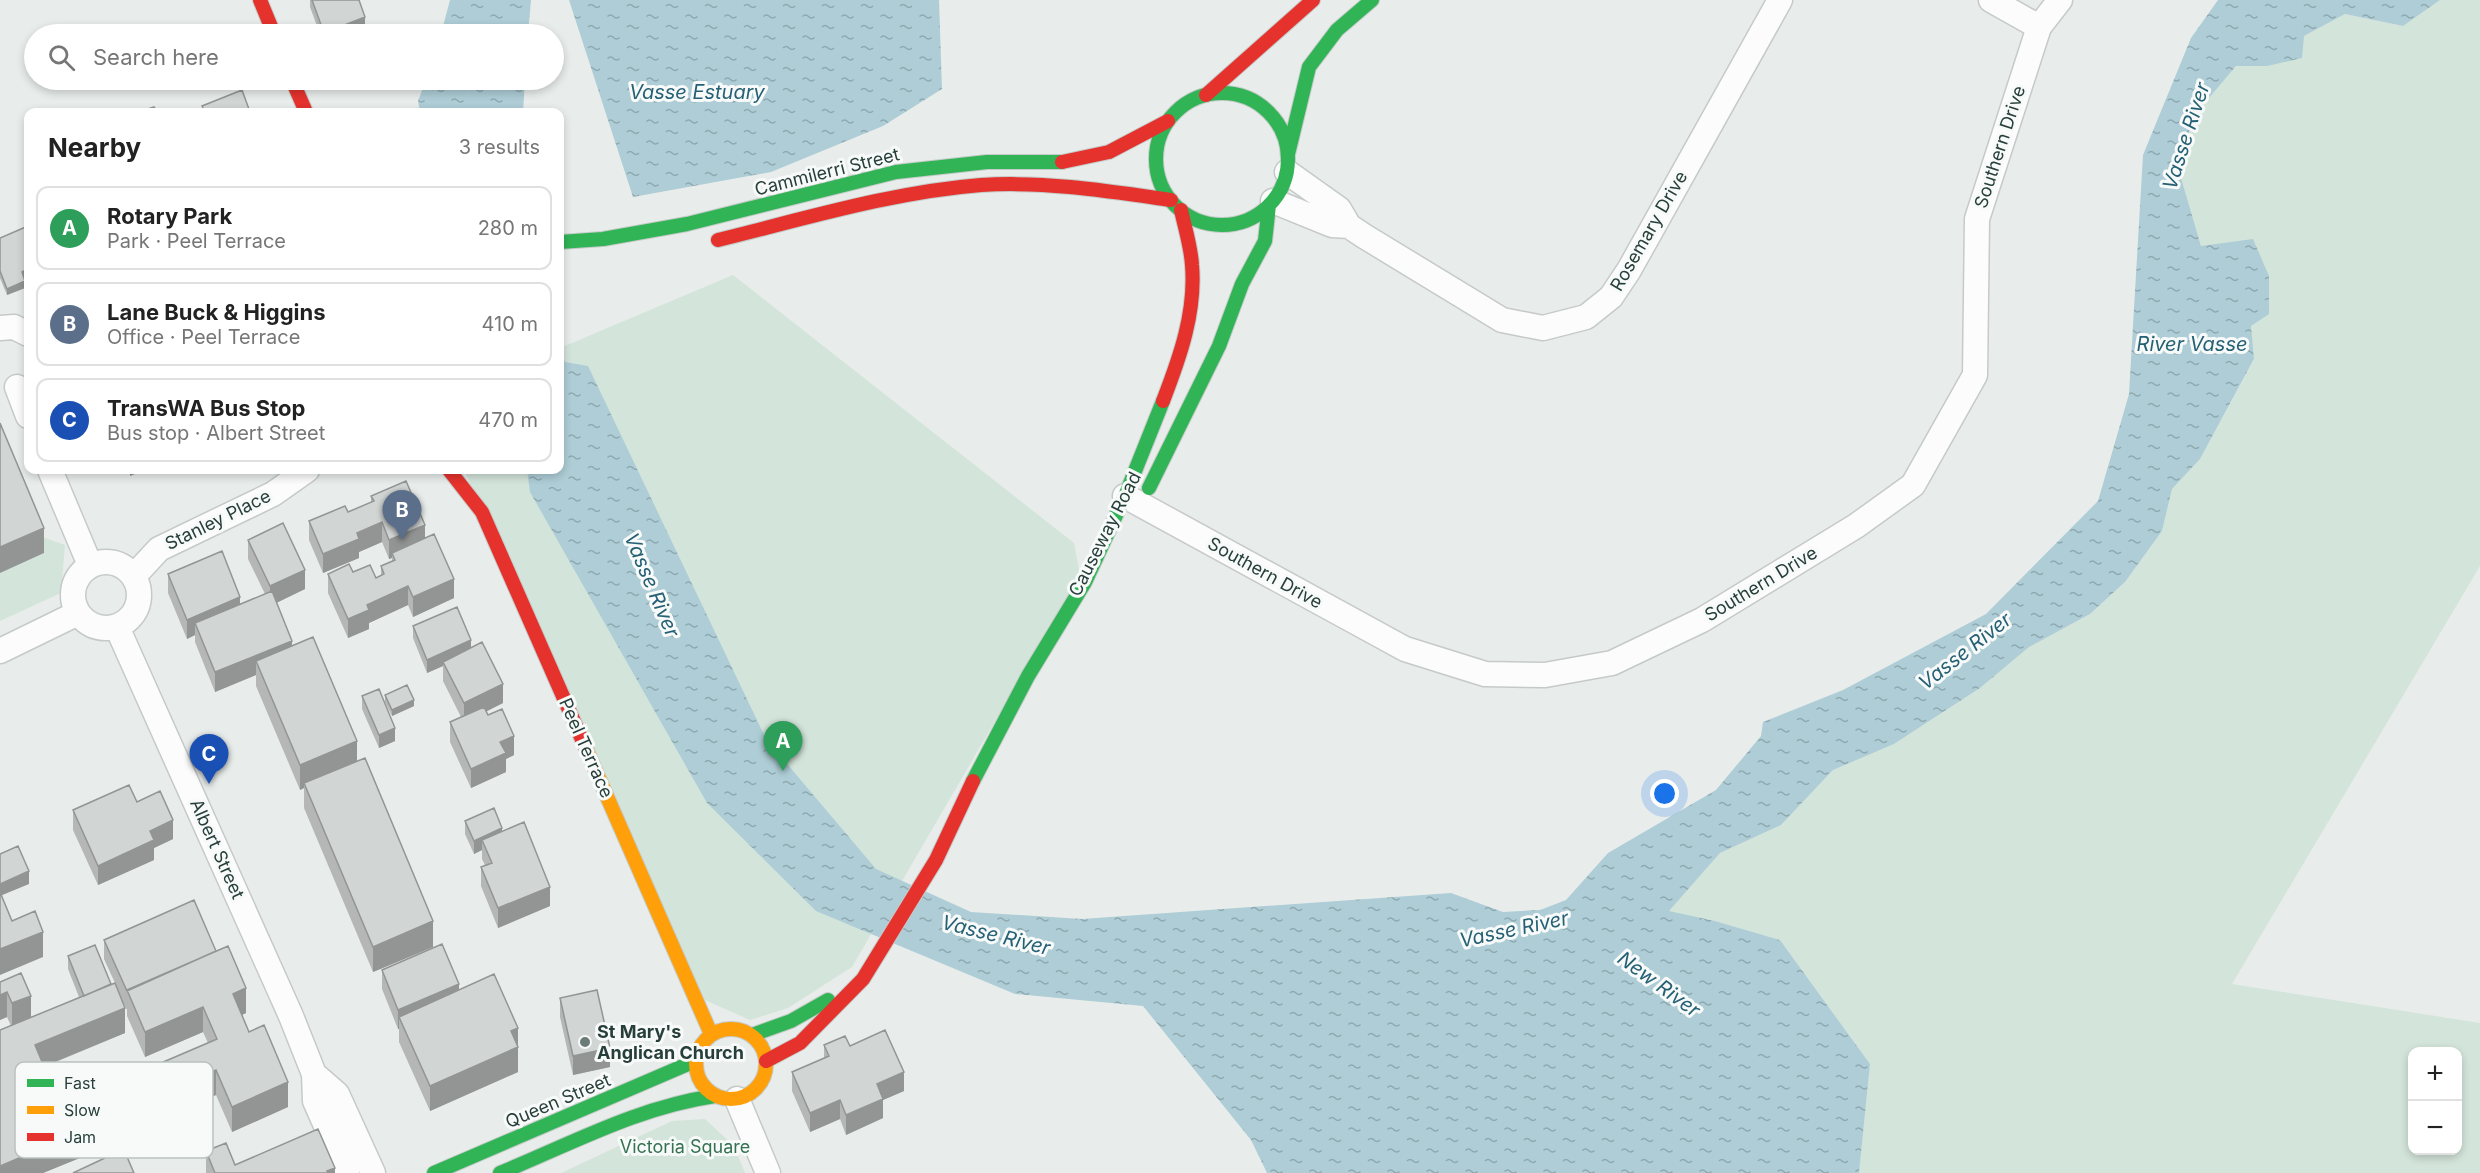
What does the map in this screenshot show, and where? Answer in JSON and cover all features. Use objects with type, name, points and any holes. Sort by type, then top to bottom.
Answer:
[{"type":"main road","points":[[260,0],[270,24]]},
{"type":"main road","points":[[1206,95],[1313,0]]},
{"type":"main road","points":[[1288,163],[1284,135],[1275,118],[1261,105],[1244,96],[1225,93],[1206,95],[1191,100],[1168,121],[1157,152],[1162,185],[1176,205],[1197,220],[1226,224],[1254,217],[1271,203],[1282,188],[1288,163],[1309,67],[1337,30],[1372,0]]},
{"type":"main road","points":[[296,90],[304,108]]},
{"type":"main road","name":"Cammilerri Street","points":[[564,242],[638,236],[899,172],[986,162],[1076,161],[1099,156],[1127,144],[1168,121]]},
{"type":"main road","points":[[705,242],[920,192],[982,185],[1062,185],[1176,205]]},
{"type":"main road","name":"Causeway Road","points":[[766,1061],[800,1043],[863,979],[936,860],[956,814],[1028,676],[1134,505],[1219,346],[1242,284],[1265,241],[1271,203]]},
{"type":"main road","name":"Causeway Road","points":[[1134,505],[1192,308],[1192,264],[1176,205]]},
{"type":"main road","name":"Peel Terrace","points":[[452,474],[482,512],[711,1034]]},
{"type":"main road","name":"Causeway Road","points":[[936,860],[957,838],[981,798]]},
{"type":"main road","name":"Causeway Road","points":[[752,1035],[791,1021],[863,979]]},
{"type":"main road","points":[[500,1173],[672,1101],[726,1097],[749,1094],[760,1084],[766,1061],[764,1050],[752,1035],[735,1028],[722,1029],[711,1034],[698,1049],[696,1061],[700,1082],[726,1097]]},
{"type":"main road","name":"Queen Street","points":[[434,1173],[696,1061]]},
{"type":"street","name":"Rosemary Drive","points":[[1288,163],[1339,209],[1349,226],[1502,320],[1543,328],[1586,317],[1611,297],[1629,270],[1779,0]]},
{"type":"street","points":[[1991,0],[2039,27]]},
{"type":"street","name":"Southern Drive","points":[[1134,505],[1405,649],[1485,674],[1545,675],[1612,663],[1702,620],[1856,526],[1913,485],[1975,375],[1977,219],[2039,27],[2060,0]]},
{"type":"street","name":"Rosemary Drive","points":[[1271,203],[1332,225],[1349,226]]},
{"type":"street","points":[[0,328],[14,327],[24,332]]},
{"type":"street","points":[[15,385],[24,406]]},
{"type":"street","points":[[52,474],[90,565]]},
{"type":"street","name":"Stanley Place","points":[[134,576],[159,549],[273,495],[302,474]]},
{"type":"street","points":[[102,561],[114,562],[125,567],[134,576],[140,596],[138,606],[126,622],[117,627],[95,627],[78,613],[73,600],[73,586],[80,574],[90,565],[102,561]]},
{"type":"street","points":[[0,651],[78,613]]},
{"type":"street","name":"Albert Street","points":[[117,627],[286,1005],[314,1074],[315,1101],[347,1173]]},
{"type":"street","name":"Albert Street","points":[[314,1074],[337,1094],[373,1173]]},
{"type":"street","points":[[726,1097],[768,1173]]},
{"type":"green space","points":[[2440,0],[2480,0],[2480,566],[2232,984],[2480,1023],[2480,1173],[1859,1173],[1870,1064],[1780,940],[1715,921],[1668,912],[1720,853],[1781,825],[1833,770],[1894,744],[1980,688],[2029,647],[2090,614],[2125,582],[2162,531],[2172,489],[2200,459],[2254,360],[2250,326],[2201,246],[2179,171],[2193,117],[2236,66],[2267,66],[2304,36],[2345,14],[2403,26]]},
{"type":"green space","points":[[733,275],[1074,543],[1080,575],[852,967],[788,1008],[750,1020],[705,1000],[466,474],[564,474],[564,346]]},
{"type":"green space","points":[[0,442],[39,536],[65,545],[61,593],[0,621]]},
{"type":"green space","name":"Victoria Square","points":[[705,1119],[734,1146],[745,1173],[561,1173],[672,1121]]},
{"type":"water","points":[[450,0],[531,0],[529,24],[444,24]]},
{"type":"water","name":"Vasse Estuary","points":[[569,0],[939,0],[942,89],[883,126],[771,172],[633,197]]},
{"type":"water","points":[[2218,0],[2440,0],[2403,26],[2345,14],[2304,36],[2302,58],[2267,66],[2236,66],[2193,117],[2179,171],[2201,246],[2253,239],[2269,276],[2269,314],[2251,326],[2254,359],[2200,459],[2172,489],[2162,531],[2125,582],[2090,614],[2029,647],[1980,688],[1894,744],[1833,770],[1781,825],[1720,853],[1669,911],[1715,921],[1780,940],[1870,1064],[1859,1173],[1267,1173],[1251,1140],[1143,1006],[1015,994],[816,911],[707,803],[530,492],[528,474],[564,474],[564,359],[565,362],[588,366],[766,739],[876,869],[971,912],[1082,919],[1451,893],[1503,912],[1540,910],[1566,900],[1608,853],[1716,790],[1761,736],[1763,722],[1843,690],[1986,614],[2098,501],[2129,394],[2143,155],[2191,38]]},
{"type":"water","points":[[422,90],[524,90],[523,108],[419,108],[418,101]]},
{"type":"building","points":[[312,0],[359,0],[365,17],[347,24],[321,24]]},
{"type":"building","points":[[242,90],[249,108],[203,108],[202,106]]},
{"type":"building","points":[[24,228],[24,271],[22,272],[24,281],[7,289],[0,271],[0,238]]},
{"type":"building","points":[[0,423],[44,528],[0,547]]},
{"type":"building","points":[[406,481],[425,525],[389,540],[382,522],[357,533],[359,539],[323,554],[309,521],[345,506],[348,512],[374,501],[371,496]]},
{"type":"building","points":[[283,523],[305,570],[270,586],[248,540]]},
{"type":"building","points":[[434,534],[454,579],[413,597],[408,586],[367,605],[369,610],[348,619],[328,574],[349,564],[353,572],[370,565],[376,578],[384,574],[381,566],[395,560],[392,553]]},
{"type":"building","points":[[222,551],[240,597],[187,620],[168,574]]},
{"type":"building","points":[[272,591],[292,641],[215,672],[195,623]]},
{"type":"building","points":[[457,607],[471,640],[427,660],[413,626]]},
{"type":"building","points":[[313,637],[357,741],[300,765],[256,661]]},
{"type":"building","points":[[482,642],[503,684],[464,703],[443,662]]},
{"type":"building","points":[[407,685],[414,700],[392,710],[385,695]]},
{"type":"building","points":[[379,689],[395,728],[379,735],[362,696]]},
{"type":"building","points":[[484,707],[488,715],[502,709],[514,736],[500,742],[506,753],[471,769],[450,722]]},
{"type":"building","points":[[365,758],[433,921],[373,947],[304,783]]},
{"type":"building","points":[[129,785],[137,802],[160,791],[173,820],[150,831],[154,840],[98,866],[73,810]]},
{"type":"building","points":[[494,808],[502,828],[474,841],[465,821]]},
{"type":"building","points":[[524,822],[550,887],[498,908],[481,867],[492,863],[482,840]]},
{"type":"building","points":[[18,846],[29,871],[0,884],[0,854]]},
{"type":"building","points":[[0,892],[12,921],[35,911],[43,932],[0,949]]},
{"type":"building","points":[[194,900],[216,951],[127,991],[104,940]]},
{"type":"building","points":[[442,944],[459,984],[398,1010],[382,970]]},
{"type":"building","points":[[95,945],[111,984],[84,996],[68,956]]},
{"type":"building","points":[[228,946],[246,988],[233,994],[249,1032],[264,1025],[288,1082],[232,1107],[216,1070],[213,1071],[213,1062],[163,1062],[217,1039],[203,1007],[145,1032],[127,990]]},
{"type":"building","points":[[21,973],[31,996],[12,1003],[7,992],[0,995],[0,982]]},
{"type":"building","points":[[494,974],[518,1028],[511,1031],[518,1047],[430,1086],[399,1017]]},
{"type":"building","points":[[115,983],[125,1008],[35,1045],[42,1062],[15,1062],[15,1158],[19,1158],[0,1166],[0,1030]]},
{"type":"building","name":"St Mary's Anglican Church","points":[[597,990],[610,1048],[573,1056],[560,998]]},
{"type":"building","points":[[885,1030],[904,1072],[877,1084],[883,1099],[846,1115],[840,1100],[810,1113],[792,1072],[829,1056],[824,1045],[845,1036],[850,1046]]},
{"type":"building","points":[[318,1129],[335,1168],[327,1171],[328,1173],[215,1173],[209,1158],[213,1158],[213,1148],[226,1143],[235,1165]]},
{"type":"building","points":[[105,1158],[128,1158],[134,1173],[73,1173]]},
{"type":"traffic: fast","points":[[1288,154],[1309,67],[1337,30],[1372,0]]},
{"type":"traffic: fast","points":[[1222,93],[1247,98],[1268,113],[1283,134],[1288,159],[1283,184],[1268,205],[1247,220],[1222,225],[1197,220],[1176,205],[1161,184],[1156,159],[1161,134],[1176,113],[1197,98],[1222,93]]},
{"type":"traffic: fast","points":[[564,242],[603,239],[687,224],[896,172],[987,162],[1062,162]]},
{"type":"traffic: fast","points":[[1149,488],[1219,346],[1242,284],[1265,241],[1269,205]]},
{"type":"traffic: fast","points":[[973,781],[1028,676],[1085,582],[1125,496],[1163,401]]},
{"type":"traffic: fast","points":[[752,1035],[791,1021],[828,1000]]},
{"type":"traffic: fast","points":[[434,1173],[695,1061]]},
{"type":"traffic: fast","points":[[500,1173],[632,1118],[687,1101],[715,1096]]},
{"type":"traffic: slow","points":[[587,751],[711,1034]]},
{"type":"traffic: slow","points":[[738,1029],[751,1035],[760,1044],[764,1050],[766,1064],[764,1078],[756,1089],[745,1097],[724,1099],[706,1089],[698,1078],[696,1057],[706,1039],[717,1031],[738,1029]]},
{"type":"traffic: jam","points":[[260,0],[270,24]]},
{"type":"traffic: jam","points":[[1206,95],[1313,0]]},
{"type":"traffic: jam","points":[[296,90],[304,108]]},
{"type":"traffic: jam","points":[[1062,162],[1109,152],[1168,121]]},
{"type":"traffic: jam","points":[[718,240],[881,200],[981,185],[1029,184],[1100,190],[1171,200]]},
{"type":"traffic: jam","points":[[1163,401],[1181,351],[1192,300],[1191,258],[1181,210]]},
{"type":"traffic: jam","points":[[452,474],[482,512],[587,751]]},
{"type":"traffic: jam","points":[[766,1061],[800,1043],[863,979],[936,860],[973,781]]},
{"type":"place","name":"Lane Buck & Higgins","points":[[402,540]]},
{"type":"place","name":"Rotary Park","points":[[783,771]]},
{"type":"place","name":"TransWA Bus Stop","points":[[209,784]]},
{"type":"place","name":"St Mary's Anglican Church","points":[[585,1042]]},
{"type":"water label","name":"Vasse River","points":[[2186,136]]},
{"type":"water label","name":"River Vasse","points":[[2192,344]]},
{"type":"water label","name":"Vasse River","points":[[652,585]]},
{"type":"water label","name":"Vasse River","points":[[1965,651]]},
{"type":"water label","name":"Vasse River","points":[[1514,929]]},
{"type":"water label","name":"Vasse River","points":[[996,935]]},
{"type":"water label","name":"New River","points":[[1659,984]]}]
